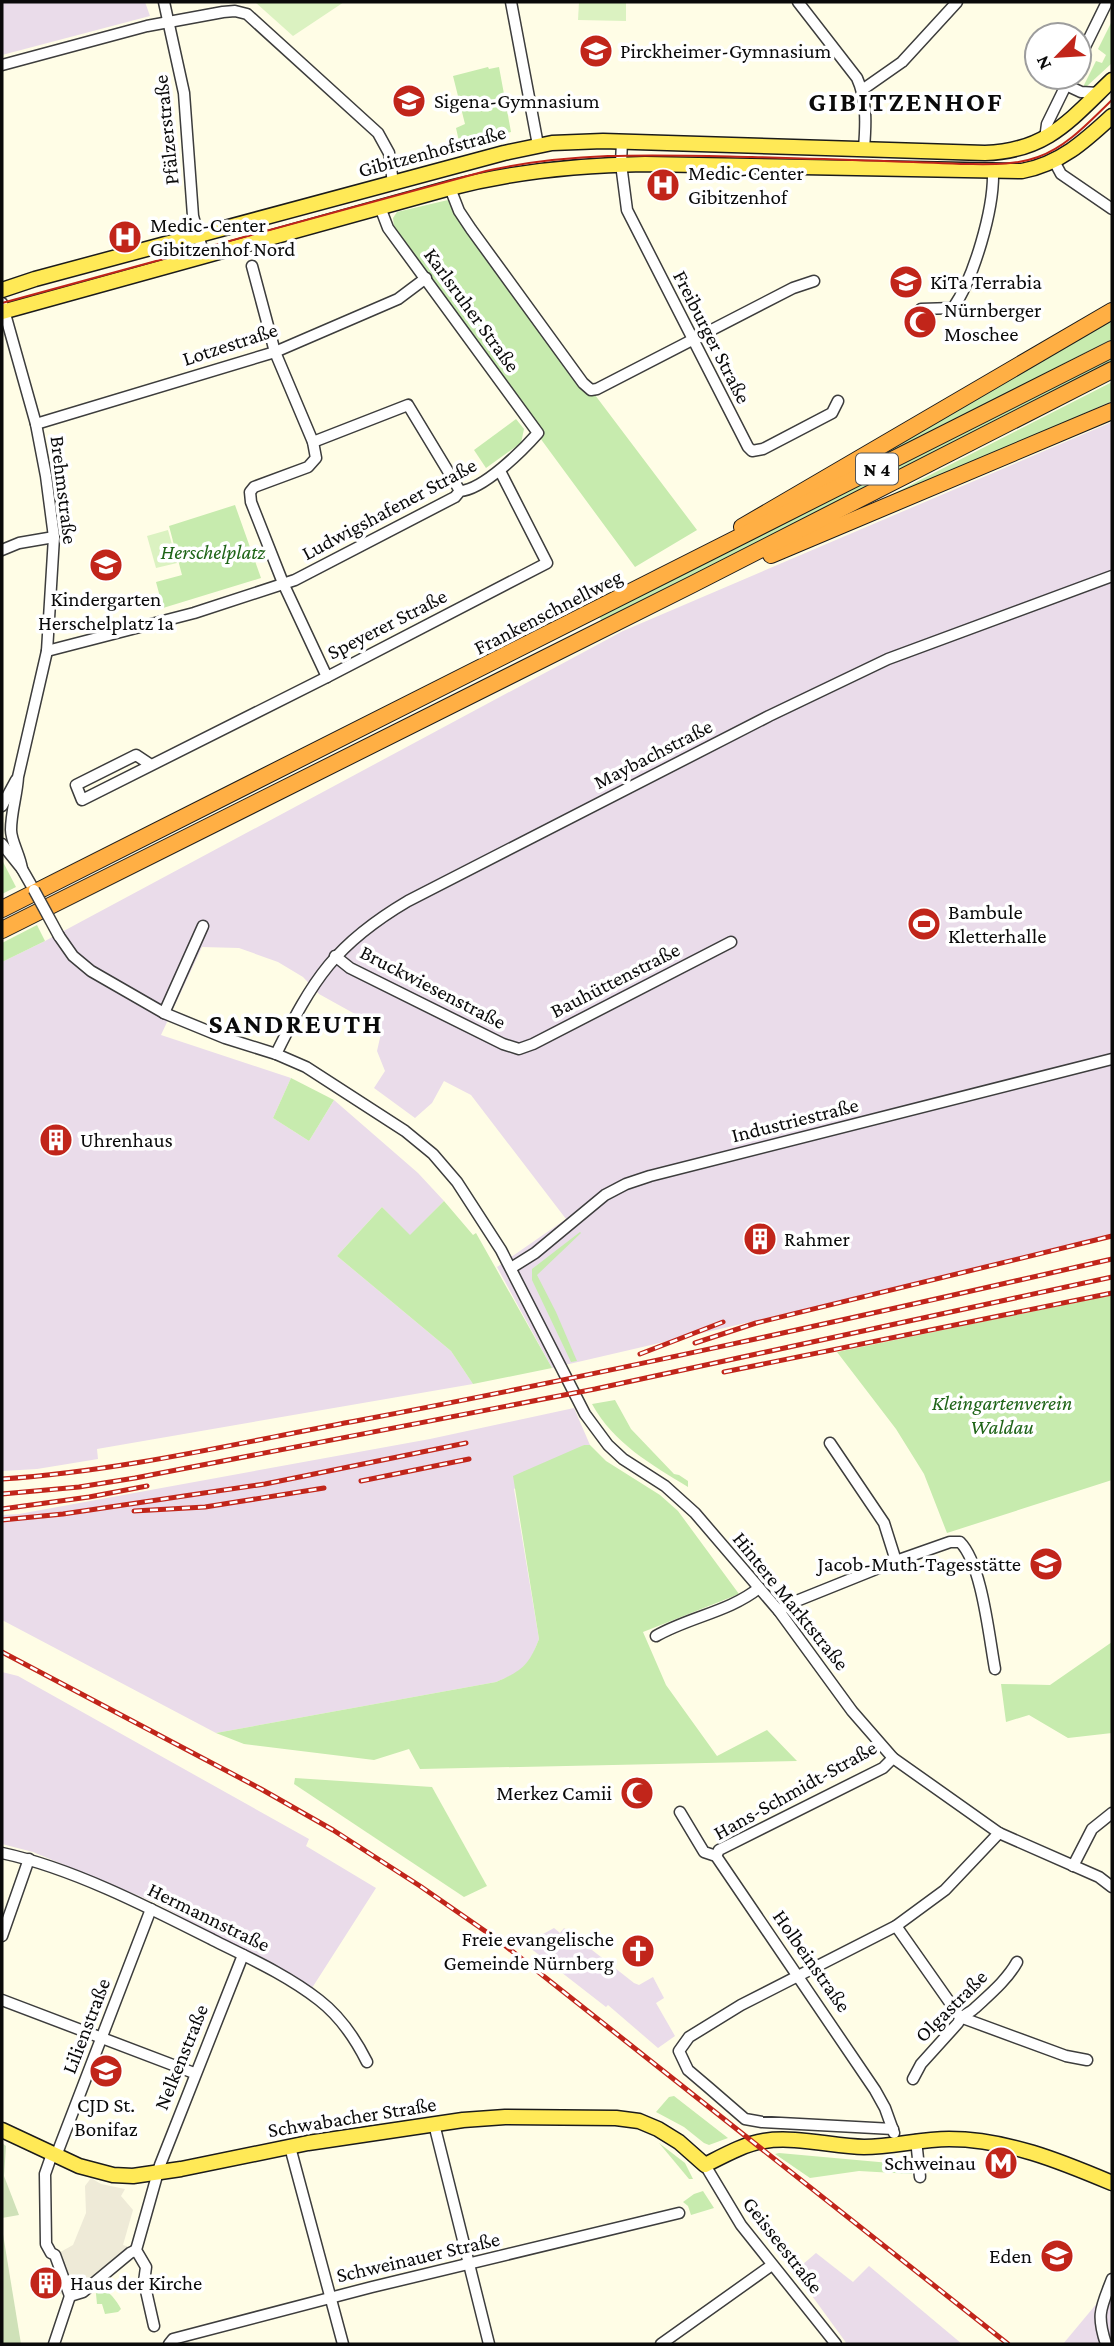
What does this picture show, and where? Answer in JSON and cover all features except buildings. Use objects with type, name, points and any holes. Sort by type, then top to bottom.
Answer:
[{"type":"highway","points":[[642,588],[835,471],[1112,311]]},
{"type":"highway","name":"Frankenschnellweg","points":[[2,909],[1112,349]]},
{"type":"highway","name":"Frankenschnellweg","points":[[2,930],[659,601],[1112,370]]},
{"type":"highway","points":[[659,601],[717,579],[1112,411]]},
{"type":"main road","name":"Gibitzenhofstraße","points":[[2,290],[538,145],[622,141],[1001,152],[1019,150],[1065,124],[1112,80]]},
{"type":"main road","name":"Gibitzenhofstraße","points":[[3,309],[450,188],[530,171],[621,164],[748,164],[993,172],[1026,170],[1054,161],[1075,149],[1109,121]]},
{"type":"main road","name":"Schwabacher Straße","points":[[2,2130],[79,2166],[113,2175],[157,2174],[290,2147],[434,2124],[496,2118],[625,2119],[650,2125],[666,2133],[693,2152],[705,2165]]},
{"type":"main road","points":[[705,2165],[765,2141],[852,2147],[895,2136],[916,2140],[960,2139],[1010,2147],[1051,2159],[1112,2183]]},
{"type":"street","name":"Pfälzerstraße","points":[[164,2],[184,93],[192,206],[204,256]]},
{"type":"street","points":[[511,2],[538,145]]},
{"type":"street","points":[[798,2],[855,75],[862,90],[865,109],[864,148]]},
{"type":"street","points":[[862,90],[902,62],[957,2]]},
{"type":"street","points":[[1093,30],[1107,2]]},
{"type":"street","points":[[2,65],[147,26],[223,12],[247,14],[378,133],[389,153],[393,183]]},
{"type":"street","points":[[1045,134],[1064,91]]},
{"type":"street","points":[[1080,91],[1099,93]]},
{"type":"street","name":"Freiburger Straße","points":[[622,141],[621,164],[626,210],[743,440],[752,451],[763,449],[832,413],[838,401]]},
{"type":"street","points":[[1054,161],[1061,174],[1112,209]]},
{"type":"street","points":[[921,309],[953,308],[960,297],[973,271],[980,246],[993,189],[993,172]]},
{"type":"street","points":[[450,188],[459,211],[471,229],[583,383],[592,390],[793,288],[814,282]]},
{"type":"street","name":"Karlsruher Straße","points":[[380,207],[388,228],[538,433]]},
{"type":"street","points":[[252,266],[275,352],[313,442],[316,458],[308,467],[254,487],[250,492],[256,516],[283,583],[327,677]]},
{"type":"street","name":"Lotzestraße","points":[[36,424],[275,352],[398,299],[426,278]]},
{"type":"street","name":"Brehmstraße","points":[[3,309],[36,424],[54,537],[47,651],[18,777]]},
{"type":"street","points":[[313,442],[408,405],[460,491]]},
{"type":"street","name":"Ludwigshafener Straße","points":[[283,583],[295,580],[455,497],[460,491],[467,491],[500,471],[538,433]]},
{"type":"street","name":"Speyerer Straße","points":[[151,765],[136,755],[76,785],[82,800],[327,677],[547,563],[500,471]]},
{"type":"street","points":[[2,550],[19,543],[54,537]]},
{"type":"street","name":"Maybachstraße","points":[[276,1054],[300,1005],[335,956],[379,918],[408,901],[769,716],[888,659],[1112,576]]},
{"type":"street","points":[[47,651],[194,612],[283,583]]},
{"type":"street","points":[[2,806],[18,777]]},
{"type":"street","points":[[18,777],[17,794],[6,831],[20,854],[22,869]]},
{"type":"street","points":[[2,844],[22,869]]},
{"type":"street","name":"Hintere Marktstraße","points":[[22,869],[59,936],[73,956],[92,971],[164,1013],[306,1067],[405,1131],[433,1154],[457,1182],[511,1268],[585,1414],[608,1445],[623,1459],[685,1502],[779,1611],[852,1711],[893,1758],[999,1833],[1099,1877],[1112,1887]]},
{"type":"street","points":[[164,1013],[203,926]]},
{"type":"street","name":"Bauhüttenstraße","points":[[515,1048],[533,1044],[731,942]]},
{"type":"street","name":"Bruckwiesenstraße","points":[[335,956],[350,968],[515,1048]]},
{"type":"street","name":"Industriestraße","points":[[511,1268],[535,1253],[605,1195],[626,1184],[1112,1059]]},
{"type":"street","points":[[830,1443],[884,1523],[896,1561]]},
{"type":"street","points":[[779,1611],[789,1604],[896,1561],[950,1542],[960,1542],[970,1554],[995,1669]]},
{"type":"street","points":[[656,1636],[672,1627],[743,1601],[759,1588]]},
{"type":"street","name":"Hans-Schmidt-Straße","points":[[716,1856],[719,1850],[883,1768],[893,1758]]},
{"type":"street","name":"Holbeinstraße","points":[[680,1812],[704,1852],[716,1856],[875,2090],[895,2136]]},
{"type":"street","points":[[1073,1866],[1091,1829],[1112,1813]]},
{"type":"street","points":[[895,2136],[745,2119],[688,2070],[679,2051],[689,2038],[741,2005],[896,1926],[945,1890],[999,1833]]},
{"type":"street","name":"Hermannstraße","points":[[2,1853],[29,1859],[151,1909],[288,1978],[319,2000],[352,2034],[367,2062]]},
{"type":"street","points":[[2,1937],[29,1859]]},
{"type":"street","name":"Lilienstraße","points":[[70,2296],[55,2255],[46,2244],[45,2174],[103,2038],[151,1909]]},
{"type":"street","points":[[896,1926],[960,2017],[1066,2056],[1087,2060]]},
{"type":"street","name":"Nelkenstraße","points":[[136,2250],[157,2174],[194,2073],[243,1955]]},
{"type":"street","name":"Olgastraße","points":[[913,2079],[920,2064],[958,2023],[960,2017],[971,2012],[1011,1974],[1017,1962]]},
{"type":"street","points":[[2,2000],[194,2073]]},
{"type":"street","points":[[434,2124],[489,2344]]},
{"type":"street","points":[[916,2140],[920,2177]]},
{"type":"street","points":[[290,2147],[343,2344]]},
{"type":"street","name":"Geisseestraße","points":[[705,2165],[730,2209],[836,2344]]},
{"type":"street","name":"Schweinauer Straße","points":[[169,2344],[173,2339],[332,2297],[679,2213]]},
{"type":"street","points":[[54,2344],[70,2296],[83,2292],[136,2250],[146,2267],[144,2282],[154,2326]]},
{"type":"street","points":[[666,2343],[772,2265]]},
{"type":"street","points":[[1106,2344],[1100,2329],[1100,2314],[1112,2279]]},
{"type":"shaded area","points":[[2,2],[145,2],[150,16],[2,55]]},
{"type":"shaded area","points":[[1112,422],[1112,1238],[552,1368],[497,1267],[566,1219],[471,1095],[444,1081],[432,1103],[415,1118],[374,1088],[385,1071],[377,1051],[382,1029],[319,994],[303,977],[278,962],[239,948],[202,947],[161,1035],[291,1078],[273,1118],[309,1141],[334,1100],[418,1173],[444,1201],[410,1236],[382,1207],[337,1256],[451,1351],[473,1384],[97,1449],[98,1459],[37,1469],[2,1471],[2,962],[623,631]]},
{"type":"shaded area","points":[[574,1408],[590,1445],[584,1445],[514,1489],[539,1639],[531,1659],[517,1673],[496,1682],[216,1733],[2,1620],[2,1515],[430,1439]]},
{"type":"shaded area","points":[[2,1672],[18,1676],[309,1839],[306,1846],[376,1888],[312,1988],[156,1903],[33,1852],[2,1844]]},
{"type":"shaded area","points":[[554,1928],[560,1933],[564,1928],[634,1983],[639,1985],[653,1977],[664,1998],[656,2003],[675,2036],[658,2048],[608,2005],[606,2007],[525,1944]]},
{"type":"shaded area","points":[[91,2178],[101,2184],[125,2189],[121,2196],[133,2210],[123,2245],[132,2248],[70,2296],[56,2293],[52,2264],[55,2255],[73,2245],[86,2213],[85,2186]]},
{"type":"shaded area","points":[[816,2253],[853,2282],[869,2266],[962,2344],[847,2344],[786,2260],[795,2271]]},
{"type":"shaded area","points":[[1112,2274],[1112,2344],[1063,2344],[1098,2302]]},
{"type":"green space","points":[[255,2],[344,2],[293,36]]},
{"type":"green space","points":[[579,2],[626,2],[626,21],[578,20]]},
{"type":"green space","points":[[1112,21],[1112,63],[1093,81],[1096,61],[1102,63],[1106,55],[1098,49]]},
{"type":"green space","points":[[488,67],[499,67],[511,132],[460,146],[456,128],[465,124],[453,76]]},
{"type":"green space","points":[[448,200],[587,392],[595,395],[697,530],[635,567],[543,442],[394,227],[393,218],[397,212]]},
{"type":"green space","points":[[1112,318],[1112,339],[864,466],[863,464]]},
{"type":"green space","points":[[1112,357],[1112,364],[602,622],[599,616]]},
{"type":"green space","points":[[1112,382],[1112,401],[884,502],[883,499]]},
{"type":"green space","points":[[516,419],[524,429],[521,443],[486,468],[474,450]]},
{"type":"green space","name":"Herschelplatz","points":[[235,505],[261,578],[163,608],[156,582],[182,575],[169,526]]},
{"type":"green space","points":[[168,530],[177,563],[156,568],[147,536]]},
{"type":"green space","points":[[2,860],[16,887],[2,894]]},
{"type":"green space","points":[[37,925],[45,941],[2,962],[2,943]]},
{"type":"green space","points":[[291,1078],[334,1100],[309,1141],[273,1118]]},
{"type":"green space","points":[[444,1201],[473,1235],[476,1233],[552,1368],[473,1384],[451,1351],[337,1256],[382,1207],[410,1235]]},
{"type":"green space","points":[[580,1232],[537,1275],[577,1361],[571,1362],[532,1280],[532,1269]]},
{"type":"green space","name":"Kleingartenverein Waldau","points":[[1112,1295],[1112,1480],[947,1533],[924,1474],[896,1429],[837,1352]]},
{"type":"green space","points":[[615,1400],[631,1429],[674,1474],[688,1481],[688,1487],[622,1442],[592,1404]]},
{"type":"green space","points":[[584,1445],[590,1445],[606,1461],[660,1495],[678,1511],[739,1594],[643,1632],[666,1685],[717,1756],[767,1730],[797,1761],[420,1769],[409,1749],[374,1760],[244,1744],[216,1733],[496,1682],[518,1670],[528,1661],[539,1639],[513,1476]]},
{"type":"green space","points":[[1112,1642],[1112,1733],[1068,1738],[1029,1715],[1006,1722],[1001,1684],[1050,1685]]},
{"type":"green space","points":[[295,1778],[432,1787],[487,1886],[464,1897],[294,1784]]},
{"type":"green space","points":[[674,2096],[728,2138],[709,2145],[656,2112],[669,2097]]},
{"type":"green space","points":[[2,2143],[6,2146],[4,2176],[19,2215],[2,2218]]},
{"type":"green space","points":[[659,2143],[685,2163],[693,2179],[689,2179]]},
{"type":"green space","points":[[775,2154],[912,2165],[912,2174],[859,2171],[810,2178]]},
{"type":"green space","points":[[703,2191],[714,2208],[691,2215],[688,2206],[683,2202]]},
{"type":"green space","points":[[2,2228],[21,2344],[2,2344]]},
{"type":"green space","points":[[95,2284],[113,2298],[121,2309],[118,2312],[105,2314],[102,2304],[97,2304]]},
{"type":"tram line","points":[[2,303],[486,171],[553,160],[652,155],[961,164],[1019,162],[1049,153],[1059,147],[1078,133],[1112,100]]},
{"type":"railway","points":[[695,1343],[756,1323],[1112,1236]]},
{"type":"railway","points":[[2,1479],[137,1463],[455,1402],[738,1343],[1112,1259]]},
{"type":"railway","points":[[2,1494],[79,1487],[135,1478],[595,1389],[1112,1277]]},
{"type":"railway","points":[[724,1372],[1112,1293]]},
{"type":"railway","points":[[640,1354],[723,1322]]},
{"type":"railway","points":[[2,1520],[63,1514],[265,1484],[466,1443]]},
{"type":"railway","points":[[361,1481],[469,1459]]},
{"type":"railway","points":[[2,1509],[147,1486]]},
{"type":"railway","points":[[134,1511],[205,1507],[324,1488]]},
{"type":"railway","points":[[2,1652],[261,1789],[333,1830],[420,1886],[498,1940],[1008,2344]]},
{"type":"place","name":"Pirckheimer-Gymnasium","points":[[596,51]]},
{"type":"place","name":"Sigena-Gymnasium","points":[[409,101]]},
{"type":"place","name":"Medic-Center Gibitzenhof","points":[[663,185]]},
{"type":"place","name":"Medic-Center Gibitzenhof Nord","points":[[125,237]]},
{"type":"place","name":"KiTa Terrabia","points":[[906,282]]},
{"type":"place","name":"Nürnberger Moschee","points":[[920,322]]},
{"type":"place","name":"Kindergarten Herschelplatz 1a","points":[[106,565]]},
{"type":"place","name":"Bambule Kletterhalle","points":[[924,924]]},
{"type":"place","name":"Uhrenhaus","points":[[56,1140]]},
{"type":"place","name":"Rahmer","points":[[760,1239]]},
{"type":"place","name":"Jacob-Muth-Tagesstätte","points":[[1046,1564]]},
{"type":"place","name":"Merkez Camii","points":[[637,1793]]},
{"type":"place","name":"Freie evangelische Gemeinde Nürnberg","points":[[638,1951]]},
{"type":"place","name":"CJD St. Bonifaz","points":[[106,2071]]},
{"type":"place","name":"Schweinau","points":[[1001,2163]]},
{"type":"place","name":"Eden","points":[[1057,2256]]},
{"type":"place","name":"Haus der Kirche","points":[[46,2283]]},
{"type":"district","name":"GIBITZENHOF","points":[[906,101]]},
{"type":"district","name":"SANDREUTH","points":[[296,1023]]}]
